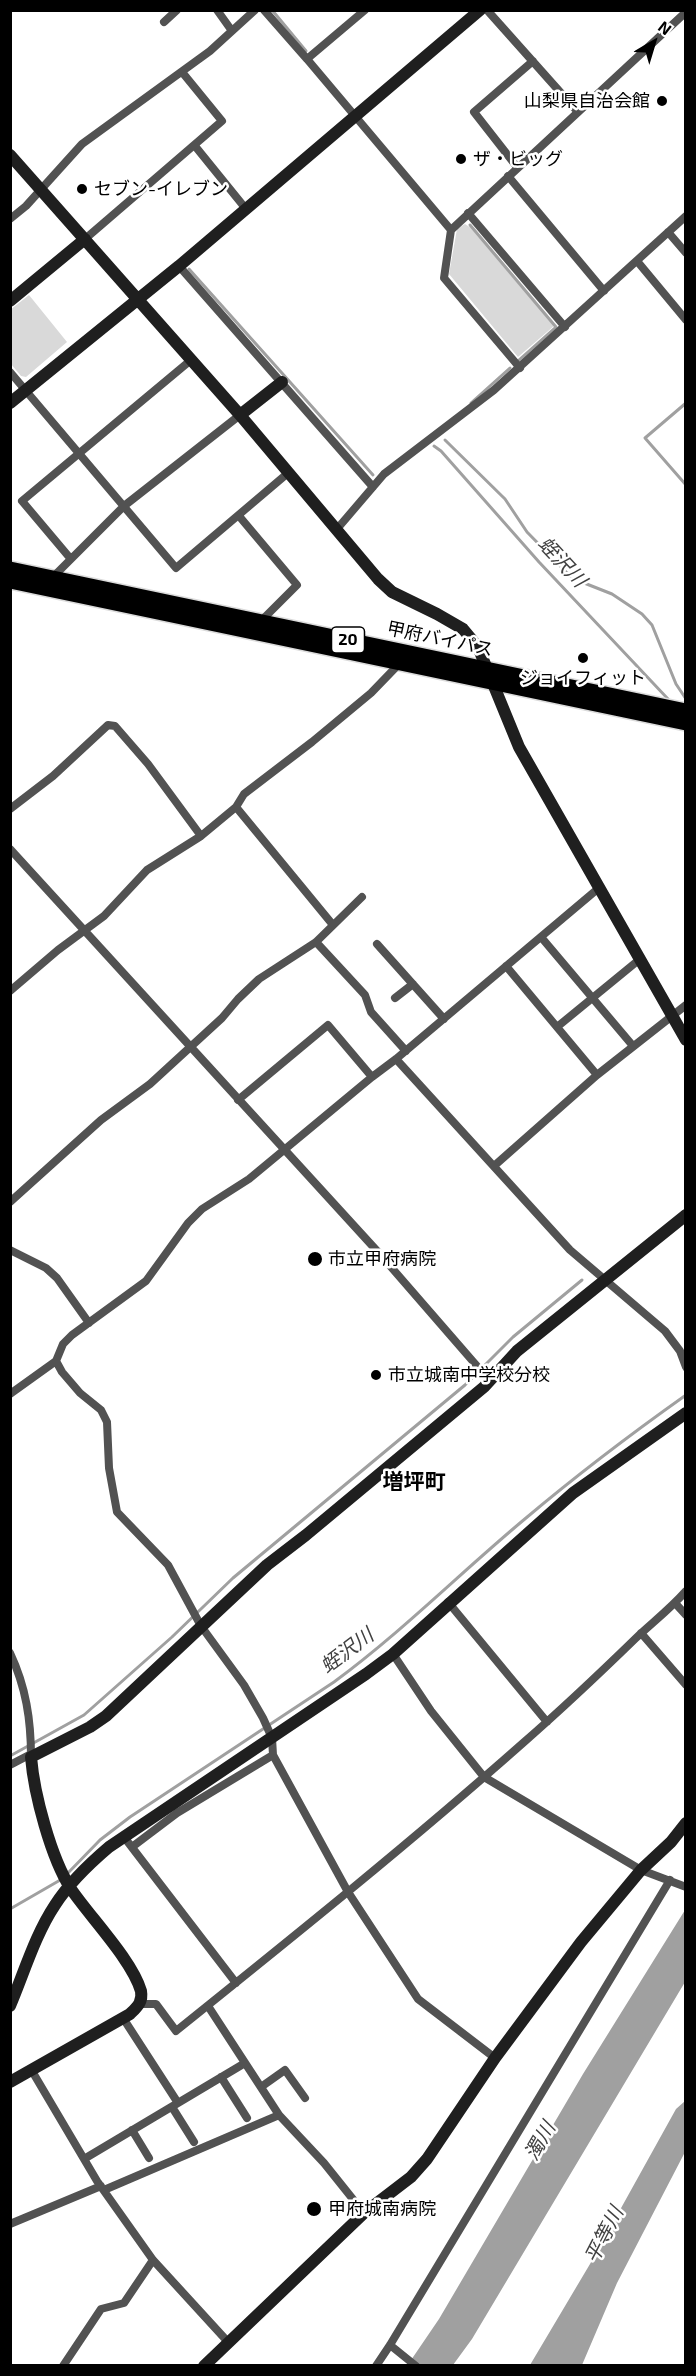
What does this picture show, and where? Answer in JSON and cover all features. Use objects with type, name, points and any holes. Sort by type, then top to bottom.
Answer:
[{"type":"highway","name":"甲府バイパス","points":[[10,569],[264,622],[686,723]]},
{"type":"highway","name":"甲府バイパス","points":[[10,581],[400,663],[488,675],[686,711]]},
{"type":"street","points":[[164,22],[177,10]]},
{"type":"street","points":[[217,10],[232,31]]},
{"type":"street","points":[[10,219],[26,206],[82,144],[210,51],[255,10]]},
{"type":"street","points":[[264,10],[451,230]]},
{"type":"street","points":[[307,59],[365,10]]},
{"type":"street","points":[[10,404],[179,266],[480,10]]},
{"type":"street","points":[[487,10],[578,111]]},
{"type":"street","points":[[520,368],[444,278],[451,230],[684,13]]},
{"type":"street","points":[[517,167],[474,112],[533,61]]},
{"type":"street","points":[[10,301],[222,121],[182,72]]},
{"type":"street","points":[[195,146],[246,208]]},
{"type":"street","points":[[10,155],[240,415],[378,579],[392,592],[463,629],[478,647],[519,747],[686,1040]]},
{"type":"street","points":[[508,176],[604,291]]},
{"type":"street","points":[[468,213],[565,327]]},
{"type":"street","points":[[337,529],[384,474],[520,368],[686,216]]},
{"type":"street","points":[[668,232],[686,253]]},
{"type":"street","points":[[637,261],[686,320]]},
{"type":"street","points":[[179,266],[373,487]]},
{"type":"street","points":[[70,558],[22,501],[190,360]]},
{"type":"street","points":[[10,372],[176,568],[288,473]]},
{"type":"street","points":[[52,578],[124,506],[282,382]]},
{"type":"street","points":[[238,516],[297,585],[265,617],[264,622]]},
{"type":"street","points":[[10,991],[58,950],[86,930],[158,861],[201,836],[236,807],[244,794],[371,693],[400,663]]},
{"type":"street","points":[[10,809],[53,776],[108,725],[115,726],[148,765],[201,836]]},
{"type":"street","points":[[236,807],[333,925]]},
{"type":"street","points":[[10,849],[378,1252],[488,1379]]},
{"type":"street","points":[[10,1394],[56,1362],[63,1344],[146,1281],[188,1223],[202,1209],[249,1179],[406,1051],[600,887]]},
{"type":"street","points":[[10,1202],[80,1139],[138,1094],[222,1018],[259,979],[316,942],[362,897]]},
{"type":"street","points":[[541,937],[633,1046]]},
{"type":"street","points":[[316,942],[365,995],[371,1012],[406,1051]]},
{"type":"street","points":[[377,944],[444,1019]]},
{"type":"street","points":[[557,1027],[640,959]]},
{"type":"street","points":[[506,966],[597,1075]]},
{"type":"street","points":[[395,999],[413,984]]},
{"type":"street","points":[[494,1166],[597,1075],[686,1005]]},
{"type":"street","points":[[238,1100],[328,1025],[372,1077]]},
{"type":"street","points":[[396,1059],[570,1250],[665,1331],[680,1351],[686,1367]]},
{"type":"street","points":[[10,1765],[90,1727],[106,1716],[200,1624],[267,1565],[324,1520],[488,1379],[517,1351],[686,1215]]},
{"type":"street","points":[[10,1250],[46,1268],[57,1278],[89,1323]]},
{"type":"street","points":[[56,1362],[80,1393],[101,1410],[106,1422],[109,1468],[117,1512],[168,1565],[200,1624],[244,1685],[270,1735],[273,1755],[348,1892],[418,1999],[495,2058]]},
{"type":"street","points":[[132,1847],[163,1817],[270,1735],[393,1654],[448,1602],[573,1493],[686,1413]]},
{"type":"street","points":[[10,2082],[123,2018],[140,2004],[156,2004],[176,2031],[348,1892],[484,1777],[587,1686],[686,1591]]},
{"type":"street","points":[[448,1602],[547,1722]]},
{"type":"street","points":[[675,1603],[686,1615]]},
{"type":"street","points":[[641,1633],[686,1685]]},
{"type":"street","points":[[10,1653],[23,1684],[29,1707],[32,1776],[56,1859],[66,1880],[134,1973],[141,1994],[140,2004]]},
{"type":"street","points":[[376,2366],[393,2348],[678,1883],[641,1870],[484,1777],[431,1711],[393,1654]]},
{"type":"street","points":[[10,2006],[42,1929],[66,1880],[124,1837],[273,1755]]},
{"type":"street","points":[[204,2366],[364,2213],[411,2177],[427,2159],[495,2058],[581,1942],[641,1870],[686,1823]]},
{"type":"street","points":[[124,1837],[236,1983]]},
{"type":"street","points":[[208,2006],[279,2115],[324,2163],[364,2213]]},
{"type":"street","points":[[123,2018],[195,2142]]},
{"type":"street","points":[[84,2159],[245,2062]]},
{"type":"street","points":[[261,2087],[285,2070],[305,2098]]},
{"type":"street","points":[[32,2071],[102,2188],[153,2260],[228,2342]]},
{"type":"street","points":[[221,2077],[247,2118]]},
{"type":"street","points":[[10,2224],[279,2115]]},
{"type":"street","points":[[132,2130],[149,2158]]},
{"type":"street","points":[[63,2366],[101,2309],[124,2303],[153,2260]]},
{"type":"street","points":[[393,2348],[416,2366]]},
{"type":"shaded area","points":[[465,224],[471,228],[554,326],[518,357],[449,274],[457,229]]},
{"type":"shaded area","points":[[29,295],[67,342],[26,377],[21,376],[11,364],[10,310]]},
{"type":"shaded area","points":[[685,1910],[685,1982],[472,2339],[453,2365],[407,2366],[439,2319],[583,2074]]},
{"type":"shaded area","points":[[685,2101],[685,2152],[617,2283],[582,2365],[530,2365],[590,2264],[676,2109]]},
{"type":"waterway","points":[[272,10],[306,51]]},
{"type":"waterway","points":[[470,225],[556,327],[519,360]]},
{"type":"waterway","name":"蛭沢川","points":[[189,269],[373,475]]},
{"type":"waterway","points":[[471,403],[510,368]]},
{"type":"waterway","points":[[686,403],[645,438],[686,485]]},
{"type":"waterway","points":[[445,440],[505,499],[527,532],[566,572],[574,579],[612,594],[642,614],[652,625],[676,684],[686,699]]},
{"type":"waterway","name":"蛭沢川","points":[[434,446],[668,699]]},
{"type":"waterway","points":[[10,1756],[84,1715],[172,1637],[233,1578],[465,1385],[513,1337],[582,1280]]},
{"type":"waterway","name":"蛭沢川","points":[[67,1874],[100,1840],[130,1817],[334,1682],[359,1663],[545,1502],[686,1395]]},
{"type":"waterway","name":"蛭沢川","points":[[10,1909],[62,1879]]},
{"type":"place","name":"山梨県自治会館","points":[[662,101]]},
{"type":"place","name":"ザ・ビッグ","points":[[461,159]]},
{"type":"place","name":"セブン-イレブン","points":[[82,189]]},
{"type":"place","name":"ジョイフィット","points":[[583,658]]},
{"type":"place","name":"市立甲府病院","points":[[315,1259]]},
{"type":"place","name":"市立城南中学校分校","points":[[376,1375]]},
{"type":"place","name":"甲府城南病院","points":[[314,2209]]},
{"type":"district","name":"増坪町","points":[[414,1482]]},
{"type":"water label","name":"濁川","points":[[540,2141]]},
{"type":"water label","name":"平等川","points":[[604,2235]]}]
